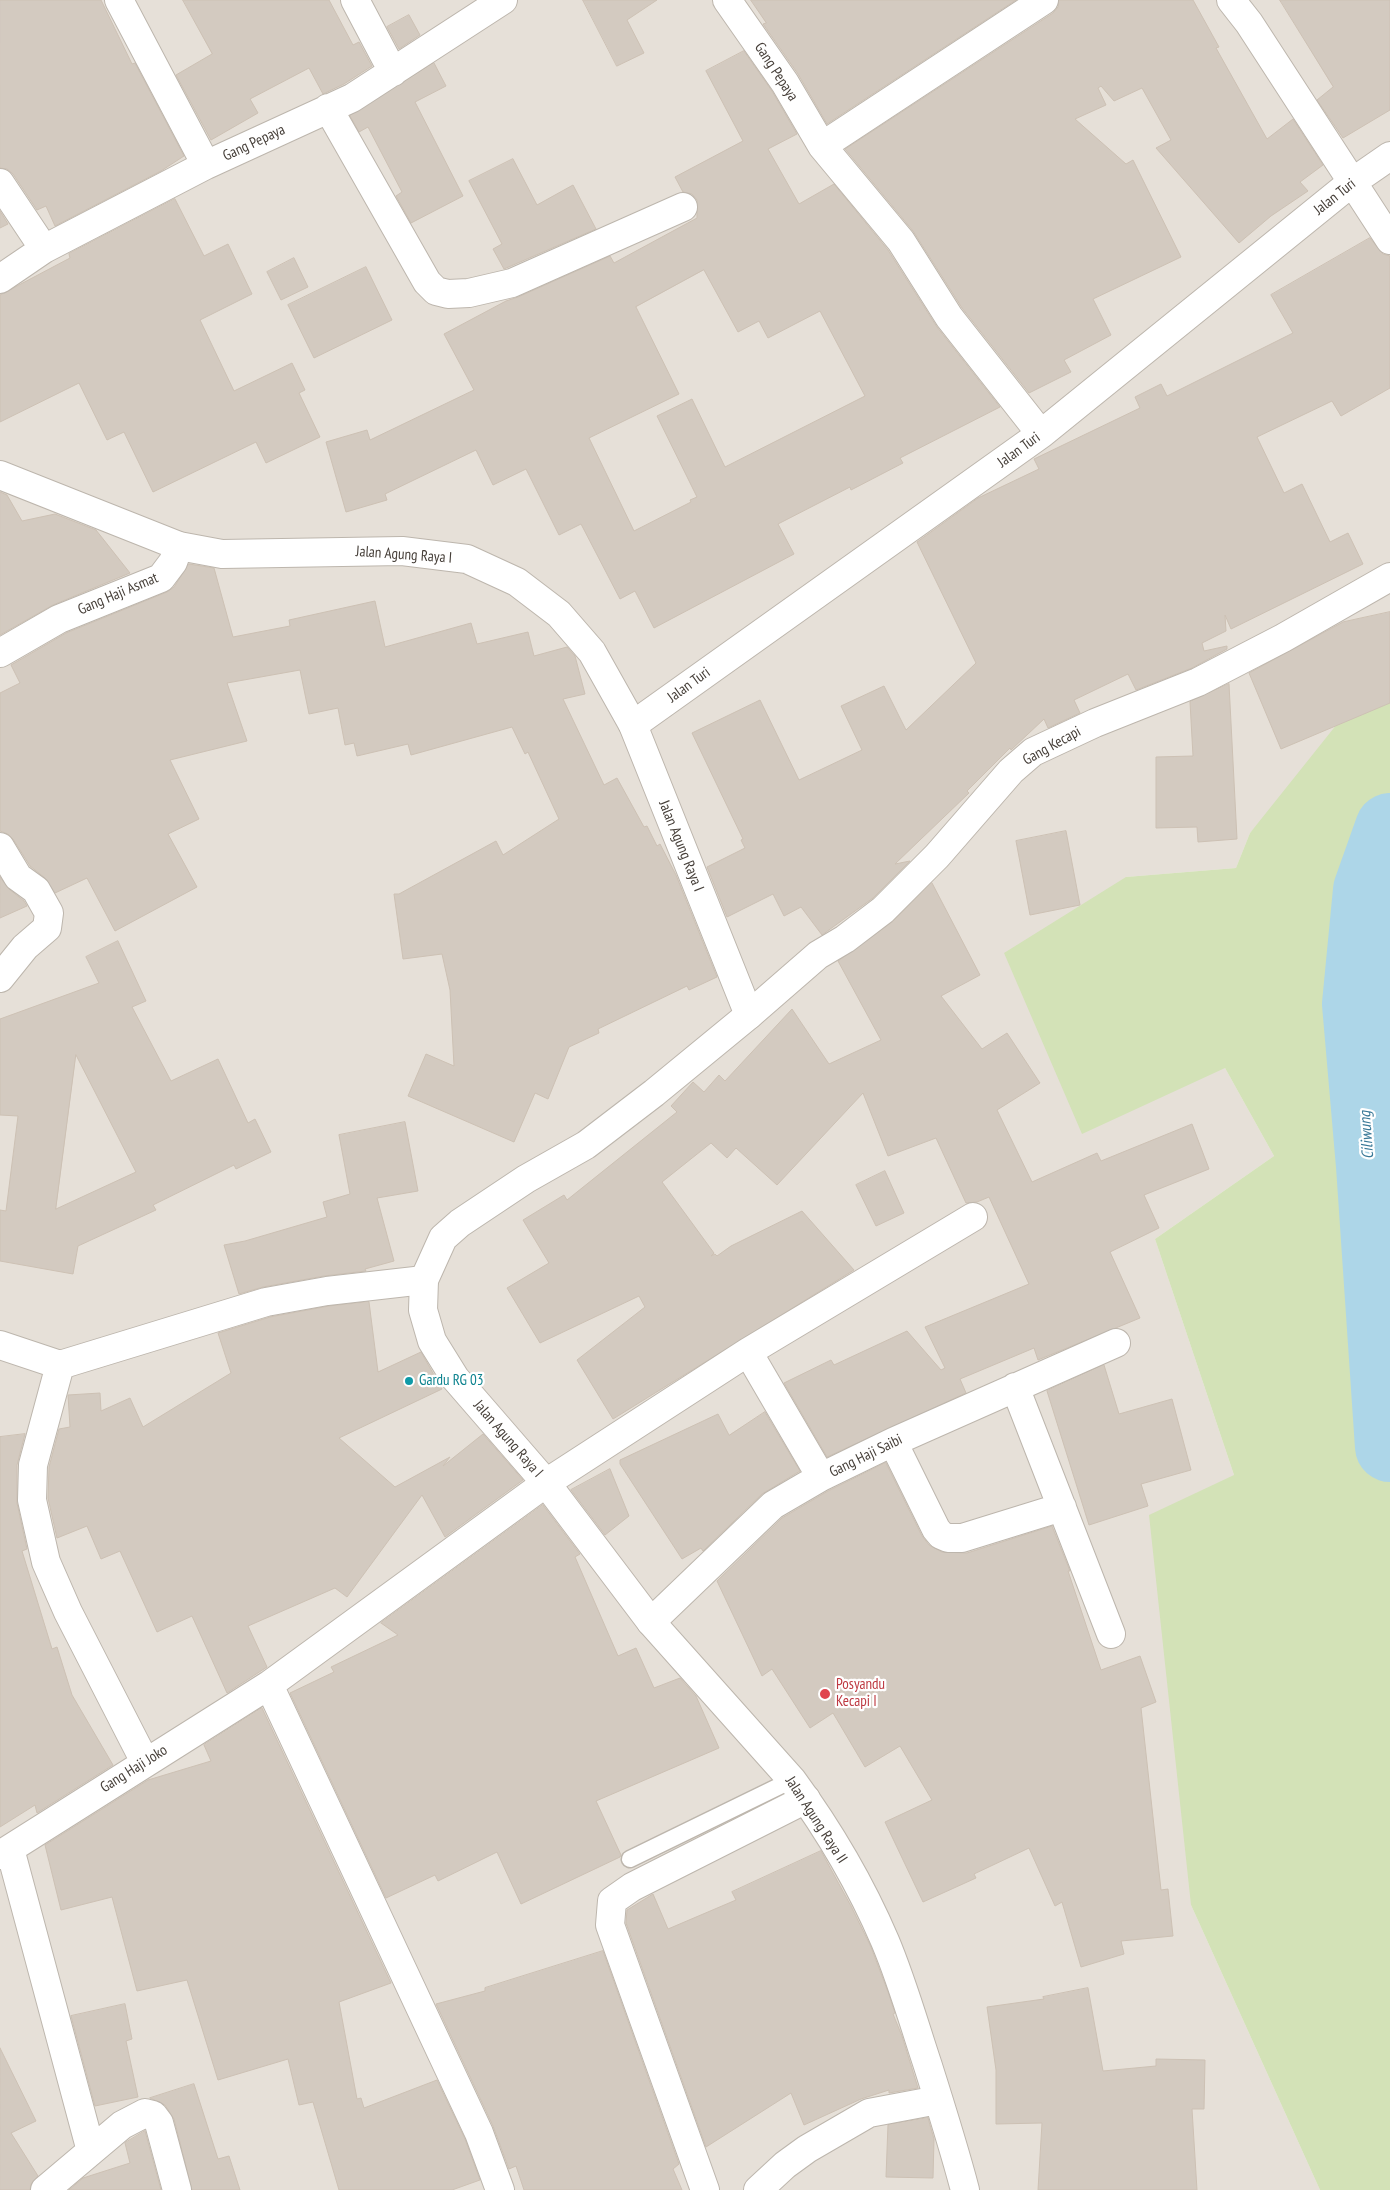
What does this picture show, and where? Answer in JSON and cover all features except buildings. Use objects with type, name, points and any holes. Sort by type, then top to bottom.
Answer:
[{"type":"street","points":[[119,0],[206,166]]},
{"type":"street","points":[[355,0],[393,72]]},
{"type":"street","name":"Gang Pepaya","points":[[0,279],[44,249],[206,166],[352,98],[503,0]]},
{"type":"street","name":"Gang Pepaya","points":[[727,0],[785,83],[822,146],[900,241],[955,325],[1041,434]]},
{"type":"street","points":[[822,146],[1044,0]]},
{"type":"street","points":[[1231,0],[1249,23],[1390,240]]},
{"type":"street","points":[[328,108],[427,282],[441,293],[469,293],[512,283],[683,206]]},
{"type":"street","name":"Jalan Turi","points":[[633,725],[1041,434],[1351,182],[1390,156]]},
{"type":"street","points":[[0,183],[44,249]]},
{"type":"street","name":"Jalan Agung Raya I","points":[[0,475],[179,546],[222,554],[402,551],[467,559],[517,582],[559,614],[592,652],[633,725],[748,1015],[654,1093],[586,1145],[526,1179],[460,1222],[442,1238],[424,1280],[422,1310],[432,1341],[456,1378],[546,1483]]},
{"type":"street","name":"Gang Haji Asmat","points":[[0,653],[42,628],[161,578],[168,571],[179,546]]},
{"type":"street","name":"Gang Kecapi","points":[[748,1015],[818,955],[845,940],[883,910],[937,856],[1011,771],[1034,752],[1095,723],[1198,682],[1283,638],[1390,577]]},
{"type":"street","points":[[0,847],[18,877],[36,890],[49,913],[47,928],[25,947],[0,978]]},
{"type":"street","name":"Gang Haji Joko","points":[[5,1852],[270,1685],[546,1483],[748,1352],[973,1217]]},
{"type":"street","points":[[0,1345],[60,1365],[266,1302],[327,1291],[424,1280]]},
{"type":"street","name":"Gang Haji Saibi","points":[[651,1622],[773,1505],[821,1477],[893,1442],[1116,1343]]},
{"type":"street","points":[[748,1352],[821,1477]]},
{"type":"street","points":[[60,1365],[33,1465],[32,1500],[46,1562],[68,1612],[146,1762]]},
{"type":"street","points":[[1015,1388],[1111,1634]]},
{"type":"street","points":[[893,1442],[936,1529],[945,1537],[962,1538],[1062,1507]]},
{"type":"street","name":"Jalan Agung Raya II","points":[[546,1483],[651,1622],[799,1789],[868,1904],[903,1988],[965,2190]]},
{"type":"street","points":[[270,1685],[479,2133],[500,2190]]},
{"type":"street","points":[[705,2190],[610,1925],[612,1902],[632,1887],[799,1789]]},
{"type":"street","points":[[5,1852],[91,2151]]},
{"type":"street","points":[[758,2190],[807,2149],[869,2114],[938,2100]]},
{"type":"street","points":[[45,2190],[122,2125],[145,2113],[153,2115],[159,2123],[176,2190]]},
{"type":"lane","points":[[630,1859],[799,1789]]},
{"type":"shaded area","points":[[0,0],[1390,0],[1390,687],[1250,833],[1236,868],[1126,877],[1225,1068],[1274,1156],[1155,1239],[1234,1475],[1191,1905],[1320,2190],[0,2190]]},
{"type":"green space","points":[[1390,687],[1390,2190],[1320,2190],[1191,1905],[1149,1515],[1234,1475],[1155,1239],[1274,1156],[1225,1068],[1082,1134],[1004,953],[1126,877],[1236,868],[1250,833],[1361,694]]},
{"type":"waterway","name":"Ciliwung","points":[[1390,828],[1368,890],[1357,1004],[1371,1166],[1390,1447]]},
{"type":"place","name":"Gardu RG 03","points":[[409,1381]]},
{"type":"place","name":"Posyandu Kecapi I","points":[[825,1694]]}]
